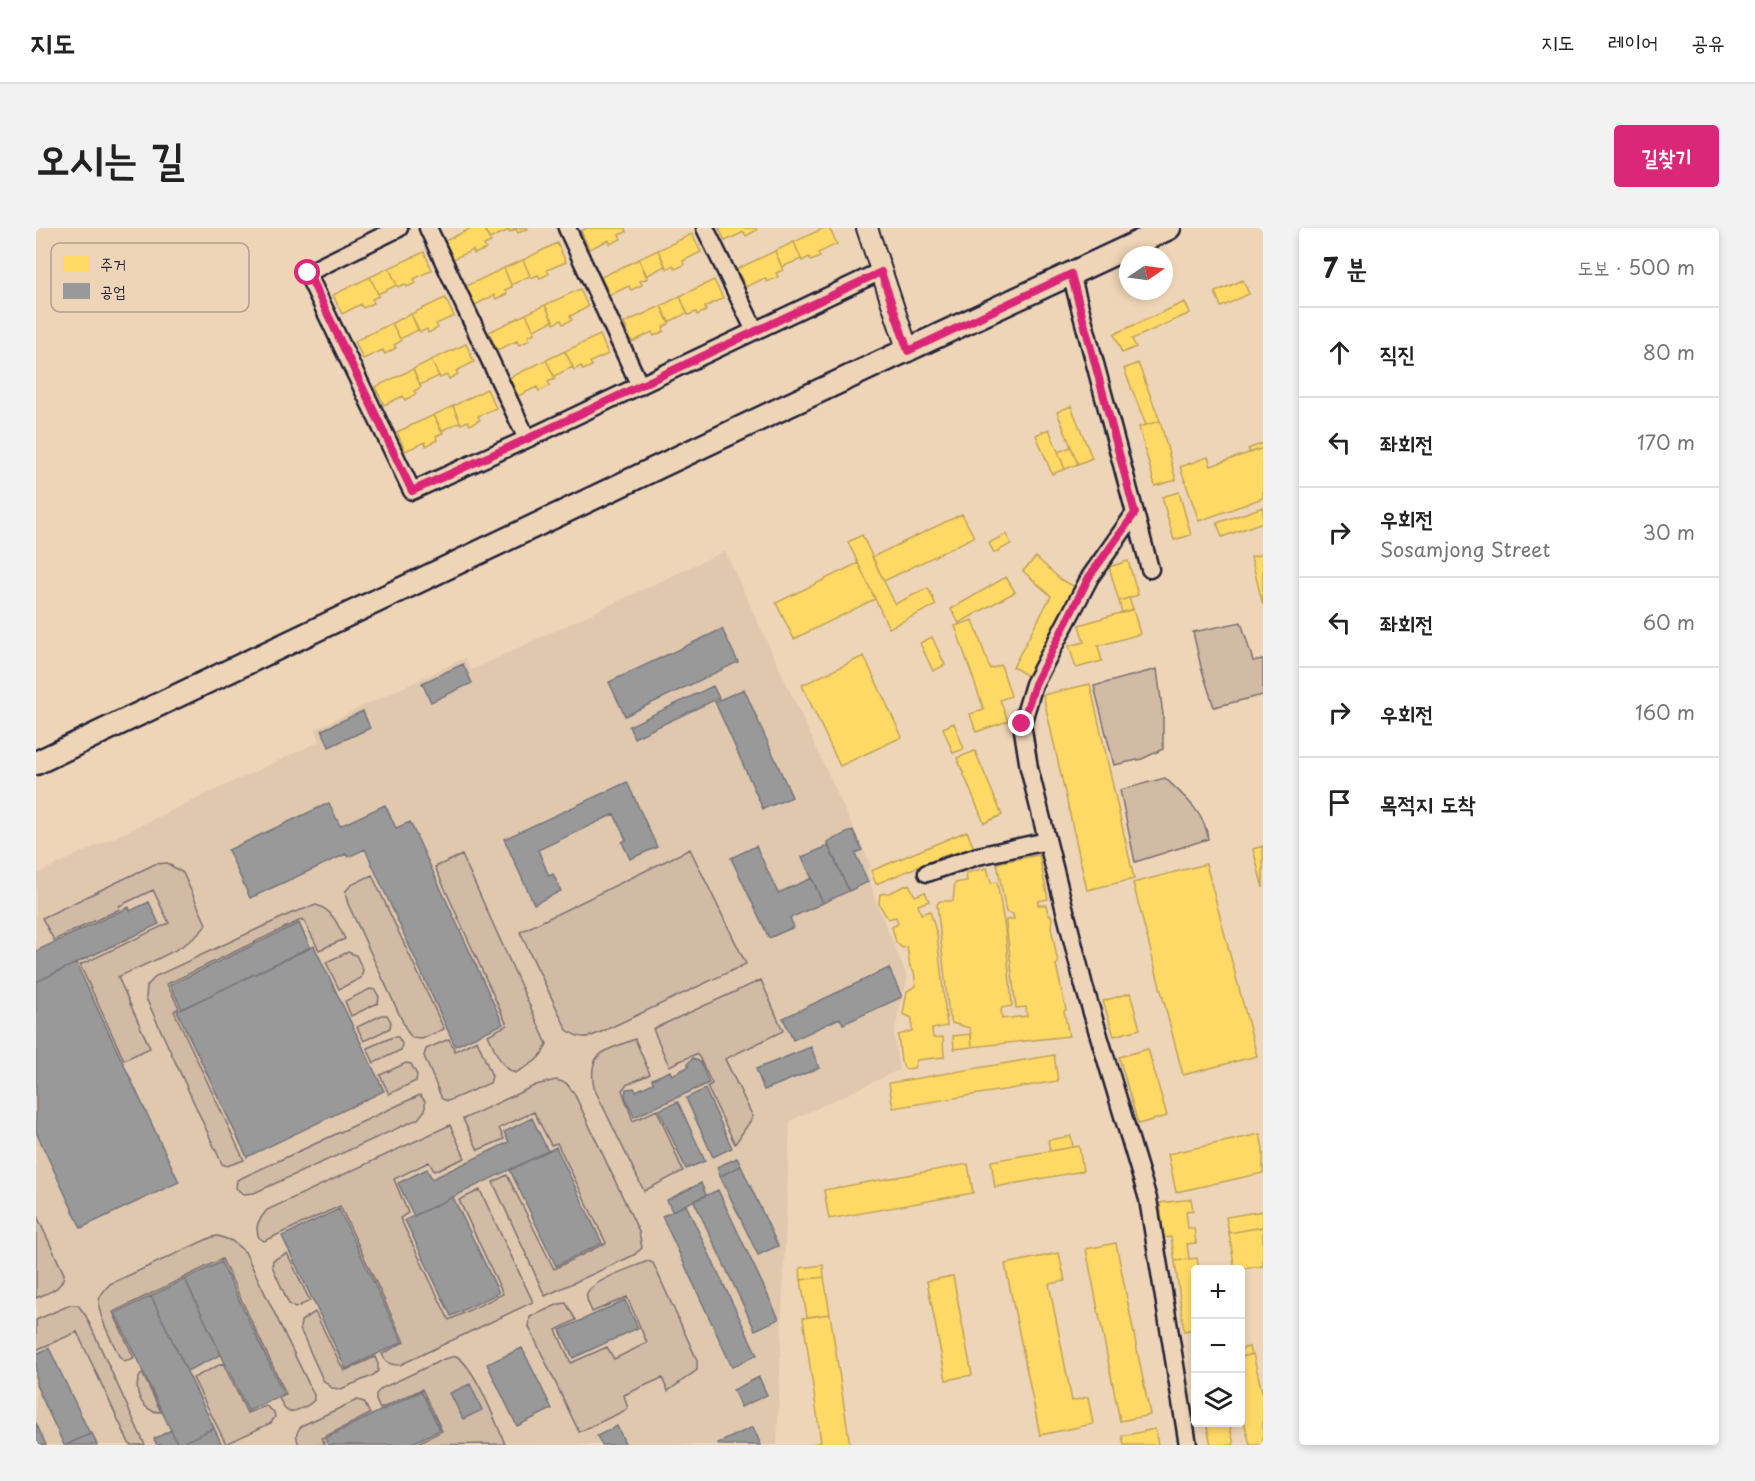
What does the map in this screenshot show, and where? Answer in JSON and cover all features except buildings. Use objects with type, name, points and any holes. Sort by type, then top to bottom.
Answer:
[{"type":"main road","points":[[36,763],[772,413],[1169,228]]},
{"type":"street","points":[[399,228],[308,273],[412,491],[881,272]]},
{"type":"street","points":[[428,228],[527,439]]},
{"type":"street","points":[[567,228],[640,386]]},
{"type":"street","points":[[705,228],[755,331]]},
{"type":"street","points":[[867,228],[908,351]]},
{"type":"street","points":[[1071,274],[1150,568]]},
{"type":"street","points":[[1135,513],[1089,577],[1035,684],[1022,724],[1029,768],[1084,986],[1148,1199],[1188,1445]]},
{"type":"street","points":[[927,873],[978,856],[1047,841]]},
{"type":"shaded area","points":[[725,551],[871,866],[867,870],[875,899],[908,979],[894,1036],[899,1070],[790,1121],[777,1445],[36,1445],[36,874],[320,741],[315,729],[465,658],[471,670]]},
{"type":"shaded area","points":[[1241,622],[1253,661],[1263,659],[1263,695],[1214,707],[1193,632]]},
{"type":"shaded area","points":[[1157,669],[1163,715],[1163,749],[1142,759],[1114,765],[1094,686]]},
{"type":"shaded area","points":[[1165,778],[1198,813],[1208,839],[1135,862],[1120,790]]},
{"type":"shaded area","points":[[690,849],[746,964],[594,1035],[583,1037],[571,1033],[567,1030],[520,932]]},
{"type":"shaded area","points":[[462,855],[547,1044],[538,1058],[515,1073],[501,1062],[488,1035],[507,1025],[435,867]]},
{"type":"shaded area","points":[[167,863],[183,873],[206,924],[200,932],[180,948],[118,977],[150,1048],[124,1060],[80,965],[169,923],[153,890],[119,906],[120,909],[54,940],[42,918],[155,864]]},
{"type":"shaded area","points":[[372,875],[444,1029],[422,1039],[412,1038],[407,1031],[348,904],[345,892],[351,885]]},
{"type":"shaded area","points":[[316,905],[330,914],[345,939],[319,950],[303,919],[167,984],[179,1008],[174,1011],[244,1160],[227,1166],[222,1164],[146,998],[147,986],[156,976],[292,913]]},
{"type":"shaded area","points":[[348,952],[356,955],[363,970],[361,978],[339,989],[326,962]]},
{"type":"shaded area","points":[[761,980],[783,1031],[725,1059],[753,1117],[735,1144],[707,1087],[712,1084],[699,1057],[696,1054],[669,1066],[653,1029]]},
{"type":"shaded area","points":[[370,989],[375,990],[379,997],[378,1003],[351,1016],[345,1001]]},
{"type":"shaded area","points":[[382,1015],[387,1015],[391,1022],[390,1028],[364,1041],[357,1027]]},
{"type":"shaded area","points":[[398,1037],[402,1044],[401,1050],[374,1063],[367,1048]]},
{"type":"shaded area","points":[[449,1039],[455,1051],[477,1040],[492,1076],[490,1083],[448,1101],[442,1099],[424,1056],[426,1049]]},
{"type":"shaded area","points":[[635,1039],[650,1074],[626,1085],[622,1090],[633,1121],[657,1110],[683,1171],[644,1191],[594,1088],[593,1076],[593,1066],[601,1054]]},
{"type":"shaded area","points":[[406,1063],[411,1064],[417,1075],[416,1081],[389,1094],[380,1075]]},
{"type":"shaded area","points":[[556,1080],[566,1083],[574,1093],[639,1232],[642,1248],[634,1255],[545,1296],[493,1182],[507,1175],[554,1269],[606,1243],[557,1143],[551,1145],[534,1112],[499,1128],[504,1139],[478,1150],[463,1119],[536,1085]]},
{"type":"shaded area","points":[[420,1095],[425,1101],[425,1110],[418,1119],[254,1193],[243,1194],[236,1188],[237,1180]]},
{"type":"shaded area","points":[[450,1125],[465,1158],[434,1171],[429,1162],[394,1179],[408,1213],[400,1218],[449,1320],[503,1294],[459,1200],[480,1190],[533,1302],[400,1365],[394,1365],[389,1363],[382,1354],[404,1342],[340,1206],[264,1241],[259,1238],[257,1226],[267,1210]]},
{"type":"shaded area","points":[[36,1214],[64,1274],[58,1287],[36,1298]]},
{"type":"shaded area","points":[[218,1236],[232,1241],[245,1252],[314,1395],[314,1400],[303,1408],[289,1412],[279,1398],[286,1394],[222,1259],[113,1312],[134,1358],[124,1361],[119,1356],[100,1313],[99,1300],[105,1289],[110,1284]]},
{"type":"shaded area","points":[[287,1253],[310,1301],[295,1308],[289,1304],[272,1266],[273,1260]]},
{"type":"shaded area","points":[[648,1261],[653,1263],[697,1360],[697,1370],[668,1391],[662,1378],[624,1395],[628,1409],[579,1432],[529,1327],[530,1317],[566,1303],[576,1320],[556,1330],[571,1363],[607,1347],[614,1359],[647,1343],[627,1297],[592,1312],[587,1293],[597,1283]]},
{"type":"shaded area","points":[[70,1305],[78,1305],[86,1316],[145,1445],[130,1445],[77,1332],[36,1350],[36,1320]]},
{"type":"shaded area","points":[[315,1312],[344,1371],[375,1357],[378,1371],[372,1376],[341,1389],[332,1388],[323,1380],[300,1329],[301,1321]]},
{"type":"shaded area","points":[[456,1356],[470,1371],[477,1383],[505,1444],[414,1445],[442,1431],[422,1389],[380,1409],[376,1394],[382,1388],[444,1359]]},
{"type":"shaded area","points":[[223,1363],[247,1413],[266,1406],[274,1412],[275,1417],[271,1423],[226,1444],[193,1378]]},
{"type":"shaded area","points":[[142,1373],[161,1412],[148,1409],[140,1398],[137,1385]]},
{"type":"shaded area","points":[[357,1400],[364,1402],[370,1414],[322,1438],[325,1445],[299,1445],[297,1434],[303,1425]]},
{"type":"route","points":[[308,273],[412,491],[881,272],[908,351],[1071,274],[1135,513],[1089,577],[1035,684],[1022,724]]}]
